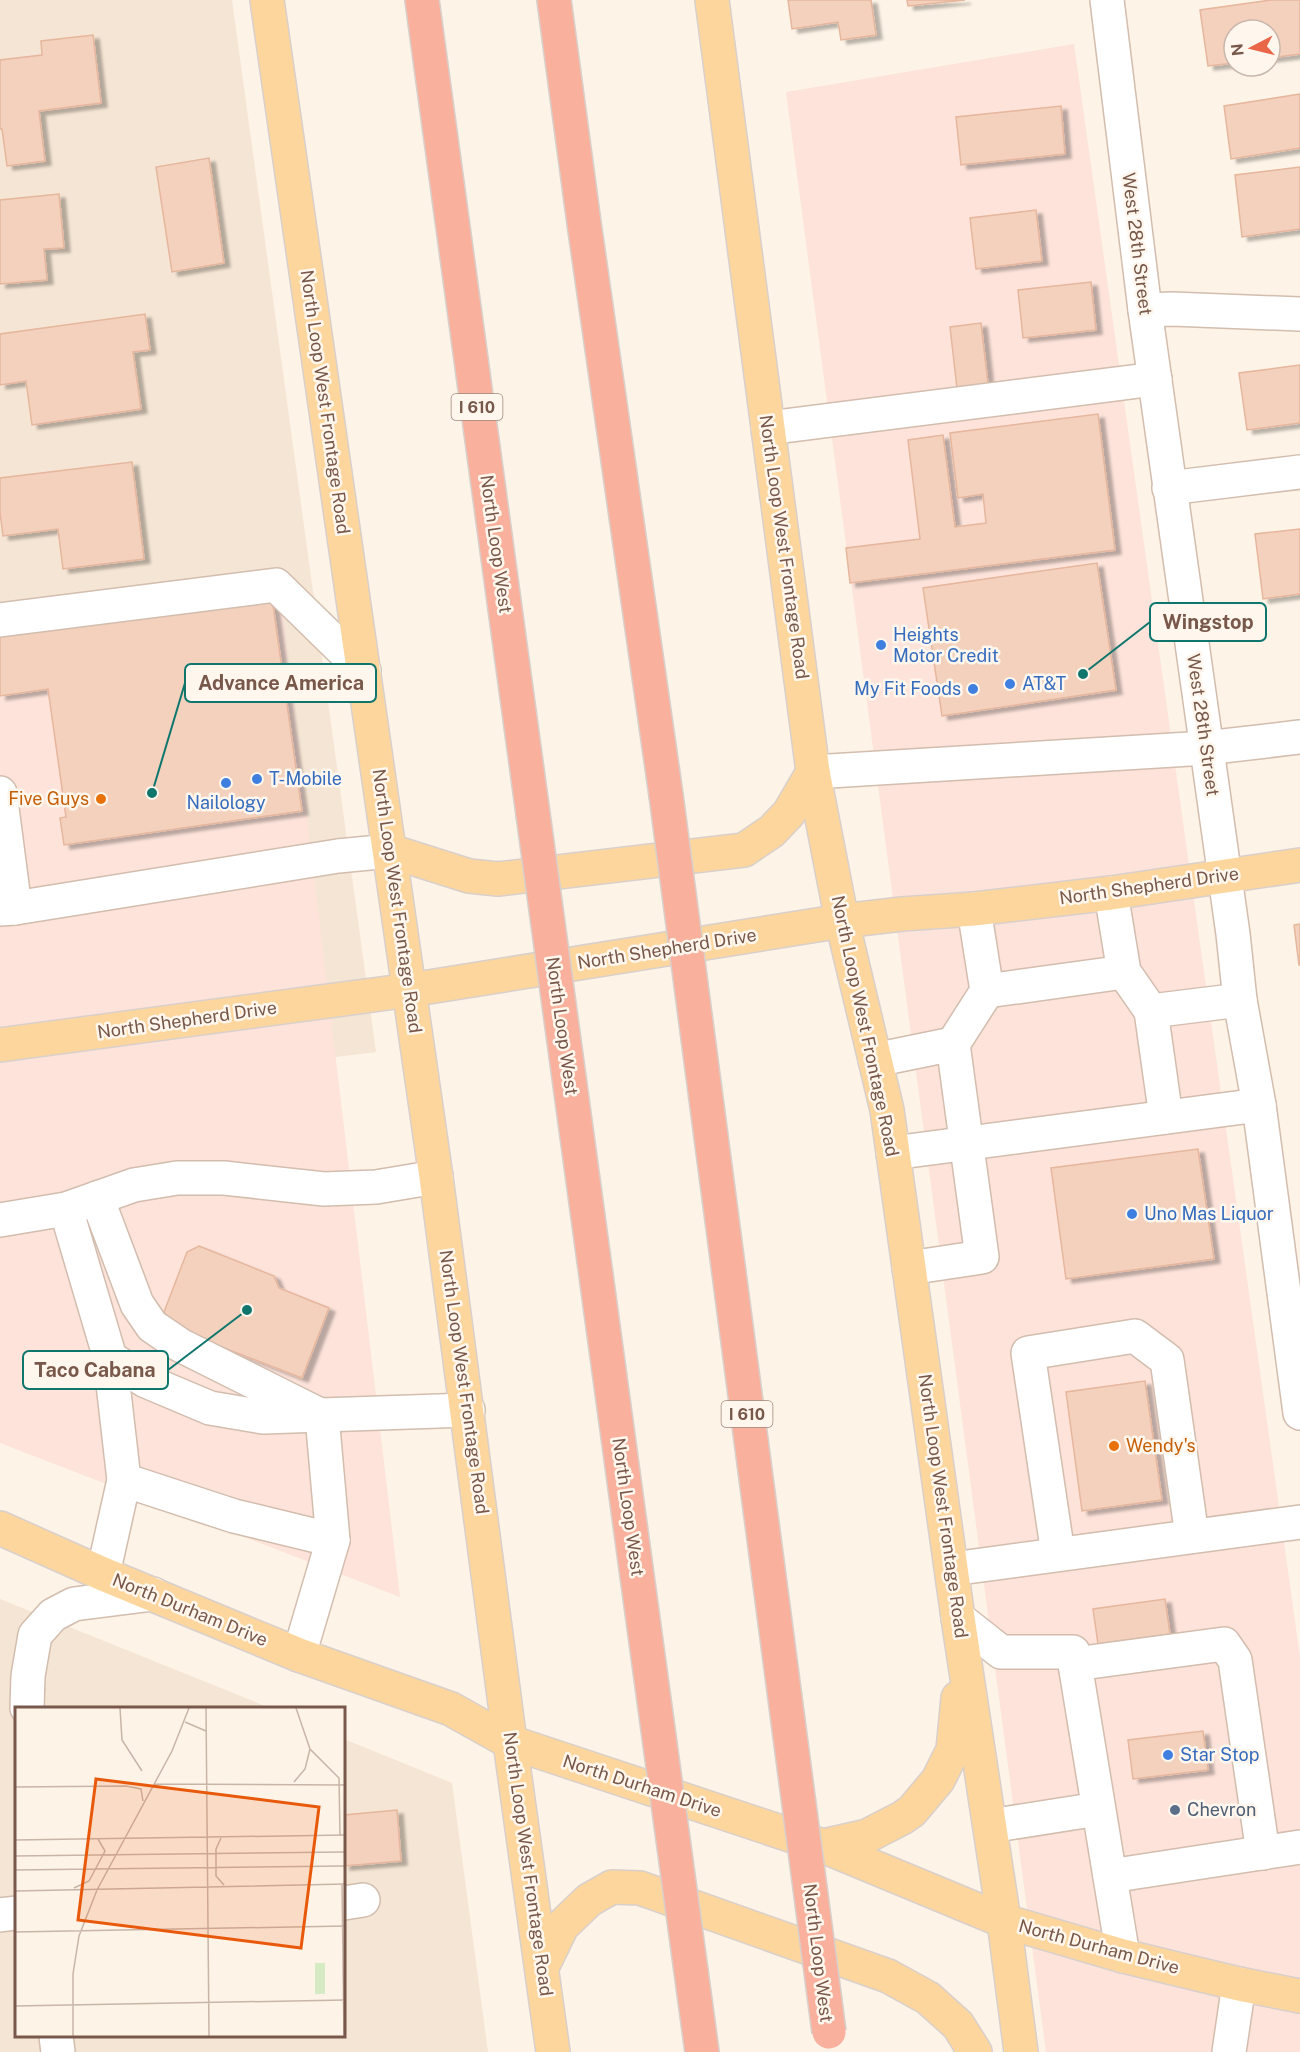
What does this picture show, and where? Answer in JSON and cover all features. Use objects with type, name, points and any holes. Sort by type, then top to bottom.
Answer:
[{"type":"highway","name":"North Loop West","points":[[422,0],[702,2052]]},
{"type":"highway","name":"North Loop West","points":[[554,0],[666,795],[830,2042]]},
{"type":"highway","points":[[574,0],[584,224]]},
{"type":"main road","name":"North Loop West Frontage Road","points":[[267,0],[410,990],[553,2052]]},
{"type":"main road","name":"North Loop West Frontage Road","points":[[712,0],[813,772],[842,921],[887,1110],[1021,2052]]},
{"type":"main road","points":[[390,851],[468,876],[498,879],[744,850],[771,831],[789,813],[813,772]]},
{"type":"main road","name":"North Shepherd Drive","points":[[0,1045],[410,990],[842,921],[974,909],[1300,865]]},
{"type":"main road","name":"North Durham Drive","points":[[0,1528],[103,1574],[299,1655],[451,1709],[510,1743],[823,1846],[1004,1921],[1123,1956],[1300,1996]]},
{"type":"main road","points":[[823,1846],[867,1836],[902,1818],[912,1811],[938,1780],[953,1750],[958,1693],[958,1618]]},
{"type":"main road","points":[[543,1967],[562,1926],[590,1900],[612,1887],[640,1888],[888,1976],[928,1998],[958,2025],[975,2052]]},
{"type":"street","name":"West 28th Street","points":[[1107,0],[1169,488],[1240,1000],[1259,1105],[1300,1413]]},
{"type":"street","points":[[1145,310],[1300,314]]},
{"type":"street","points":[[768,428],[1155,379]]},
{"type":"street","points":[[1169,488],[1300,472]]},
{"type":"street","points":[[0,620],[276,585],[364,670]]},
{"type":"street","points":[[813,772],[1206,748],[1300,737]]},
{"type":"street","points":[[0,793],[7,909],[338,856],[390,851]]},
{"type":"street","points":[[1111,892],[1124,972],[1151,1011],[1166,1117]]},
{"type":"street","points":[[909,1268],[982,1257],[953,1044],[987,991],[974,909]]},
{"type":"street","points":[[987,991],[1124,972]]},
{"type":"street","points":[[1151,1011],[1240,1000]]},
{"type":"street","points":[[875,1060],[953,1044]]},
{"type":"street","points":[[893,1153],[1259,1105]]},
{"type":"street","points":[[0,1220],[66,1209],[134,1185],[177,1178],[224,1178],[324,1189],[376,1187],[436,1177]]},
{"type":"street","points":[[97,1198],[137,1304],[152,1326],[180,1345],[322,1416]]},
{"type":"street","points":[[66,1209],[110,1358],[124,1480],[103,1574]]},
{"type":"street","points":[[1058,1554],[1028,1353],[1135,1336],[1167,1360],[1192,1536]]},
{"type":"street","points":[[110,1358],[146,1381],[210,1408],[263,1417],[468,1410]]},
{"type":"street","points":[[299,1655],[333,1540],[322,1416]]},
{"type":"street","points":[[124,1480],[234,1516],[333,1540]]},
{"type":"street","points":[[952,1569],[1300,1522]]},
{"type":"street","points":[[27,1707],[28,1676],[35,1635],[53,1615],[74,1604],[153,1594]]},
{"type":"street","points":[[958,1618],[1001,1652],[1073,1652],[1123,1956]]},
{"type":"street","points":[[1075,1664],[1224,1644],[1235,1660],[1263,1853]]},
{"type":"street","points":[[990,1826],[1098,1809]]},
{"type":"street","points":[[1110,1876],[1300,1847]]},
{"type":"street","points":[[0,1916],[15,1913]]},
{"type":"street","points":[[1229,2052],[1239,1984]]},
{"type":"street","points":[[56,2037],[58,2052]]},
{"type":"shaded area","points":[[0,0],[232,0],[376,1052],[0,1098]]},
{"type":"shaded area","points":[[1074,44],[1300,1657],[1300,2052],[1046,2052],[786,92]]},
{"type":"shaded area","points":[[279,582],[400,1597],[0,1443],[0,616]]},
{"type":"shaded area","points":[[0,1599],[268,1707],[15,1707],[15,2037],[345,2037],[345,1739],[452,1783],[488,2052],[0,2052]]},
{"type":"building","points":[[788,0],[871,0],[876,35],[841,40],[838,22],[792,29]]},
{"type":"building","points":[[907,0],[965,0],[908,6]]},
{"type":"building","points":[[1271,0],[1300,0],[1300,54],[1282,56],[1282,18],[1222,18],[1222,64],[1208,66],[1200,10]]},
{"type":"building","points":[[93,35],[101,103],[39,111],[45,161],[7,166],[2,129],[0,129],[0,60],[42,55],[41,41]]},
{"type":"building","points":[[1300,94],[1300,148],[1231,159],[1224,106]]},
{"type":"building","points":[[1061,106],[1065,154],[961,165],[956,117]]},
{"type":"building","points":[[209,158],[224,263],[172,272],[156,167]]},
{"type":"building","points":[[1300,167],[1300,229],[1242,237],[1235,175]]},
{"type":"building","points":[[59,194],[64,248],[44,249],[47,280],[0,284],[0,200]]},
{"type":"building","points":[[1036,210],[1042,261],[976,269],[970,218]]},
{"type":"building","points":[[1091,282],[1096,330],[1023,338],[1018,290]]},
{"type":"building","points":[[145,314],[150,350],[133,352],[141,409],[32,425],[26,381],[0,385],[0,334]]},
{"type":"building","points":[[981,323],[989,393],[958,397],[950,327]]},
{"type":"building","points":[[1300,365],[1300,423],[1247,430],[1239,373]]},
{"type":"building","points":[[1098,414],[1115,550],[850,583],[846,548],[920,539],[908,440],[943,435],[955,527],[986,523],[983,494],[958,498],[950,433]]},
{"type":"building","points":[[132,462],[144,559],[63,569],[58,529],[3,536],[0,478]]},
{"type":"building","points":[[1300,529],[1300,594],[1263,599],[1255,534]]},
{"type":"building","points":[[1097,563],[1116,690],[942,716],[923,588]]},
{"type":"building","points":[[272,598],[302,811],[64,845],[60,818],[66,817],[48,689],[0,696],[0,636]]},
{"type":"building","points":[[1300,924],[1300,965],[1299,965],[1294,925]]},
{"type":"building","name":"Uno Mas Liquor","points":[[1198,1149],[1214,1259],[1066,1279],[1051,1168]]},
{"type":"building","points":[[199,1246],[274,1276],[279,1288],[329,1308],[302,1378],[170,1327],[164,1312],[187,1252]]},
{"type":"building","name":"Wendy's","points":[[1145,1381],[1162,1500],[1082,1511],[1066,1392]]},
{"type":"building","points":[[1165,1599],[1170,1634],[1098,1644],[1093,1609]]},
{"type":"building","name":"Star Stop","points":[[1203,1731],[1208,1770],[1133,1779],[1128,1740]]},
{"type":"building","points":[[397,1810],[401,1861],[345,1866],[345,1815]]},
{"type":"place","name":"Heights Motor Credit","points":[[881,645]]},
{"type":"place","name":"Wingstop","points":[[1083,674]]},
{"type":"place","name":"AT&T","points":[[1010,684]]},
{"type":"place","name":"My Fit Foods","points":[[973,689]]},
{"type":"place","name":"T-Mobile","points":[[257,779]]},
{"type":"place","name":"Nailology","points":[[226,783]]},
{"type":"place","name":"Advance America","points":[[152,793]]},
{"type":"place","name":"Five Guys","points":[[101,799]]},
{"type":"place","name":"Uno Mas Liquor","points":[[1132,1214]]},
{"type":"place","name":"Taco Cabana","points":[[247,1310]]},
{"type":"place","name":"Wendy's","points":[[1114,1446]]},
{"type":"place","name":"Star Stop","points":[[1168,1755]]},
{"type":"place","name":"Chevron","points":[[1175,1810]]}]
